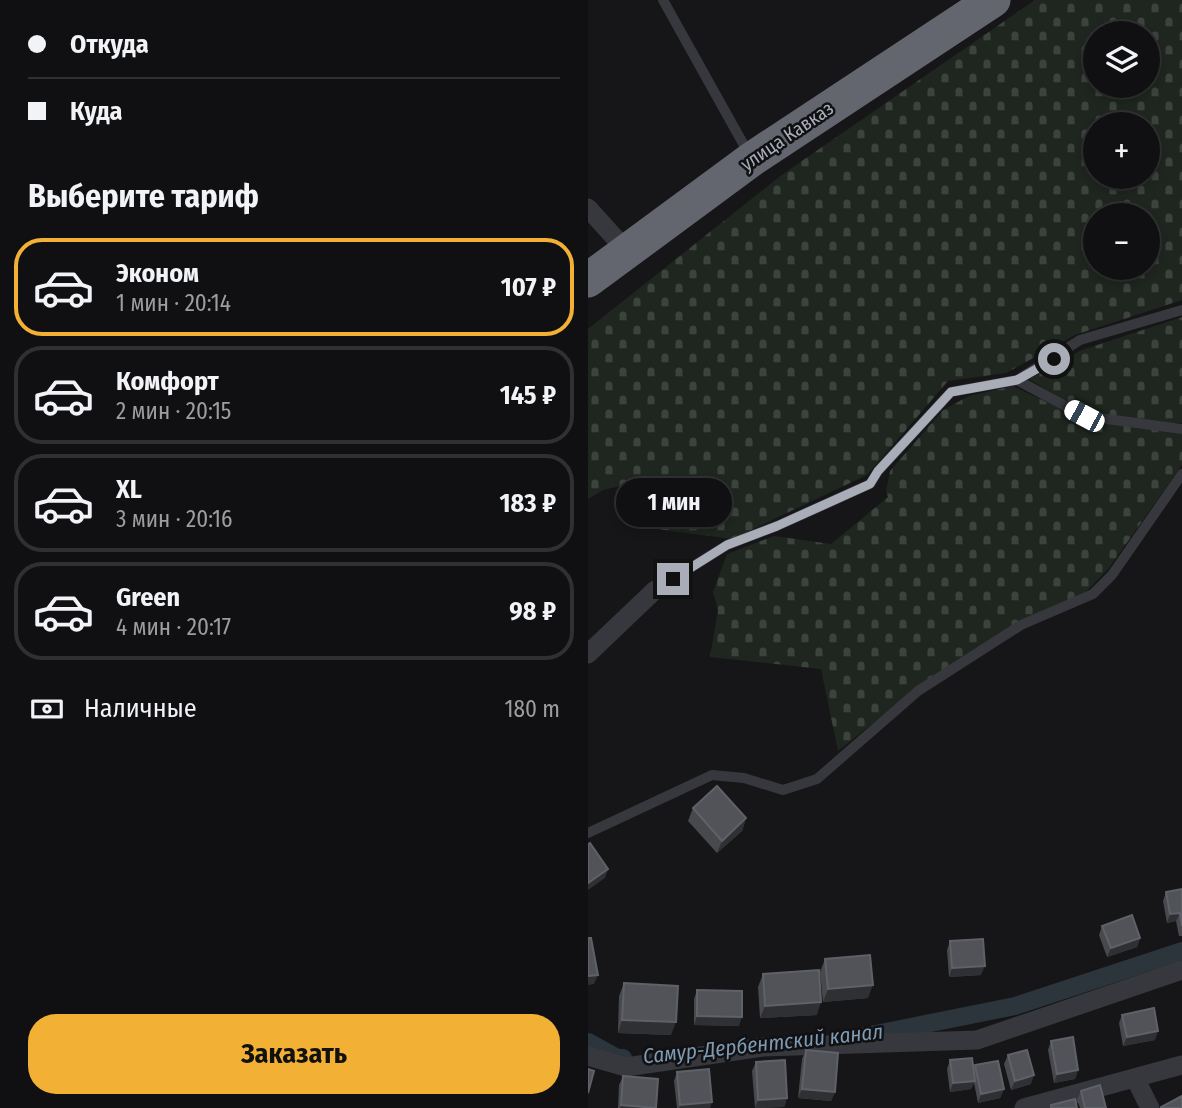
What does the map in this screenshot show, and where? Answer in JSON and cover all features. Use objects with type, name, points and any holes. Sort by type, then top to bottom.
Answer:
[{"type":"highway","name":"улица Кавказ","points":[[588,280],[752,159],[993,0]]},
{"type":"street","points":[[588,208],[626,250]]},
{"type":"street","points":[[588,654],[654,590]]},
{"type":"street","points":[[588,1056],[626,1067],[763,1047],[977,1040],[1182,970]]},
{"type":"street","points":[[1024,1108],[1182,1065]]},
{"type":"street","points":[[1135,1078],[1150,1108]]},
{"type":"lane","points":[[663,0],[752,159]]},
{"type":"lane","points":[[654,590],[727,545],[777,526],[870,484],[878,471],[951,392],[1017,380],[1080,340],[1182,310]]},
{"type":"lane","points":[[1017,380],[1084,416],[1182,429]]},
{"type":"lane","points":[[588,833],[712,775],[744,778],[783,790],[817,779],[918,691],[1021,625],[1093,594],[1112,575],[1182,474]]},
{"type":"green space","points":[[1035,0],[1182,0],[1182,300],[1075,335],[1006,373],[948,381],[867,475],[732,539],[656,529],[652,479],[603,490],[588,499],[588,329],[783,174]]},
{"type":"green space","points":[[1182,317],[1182,423],[1154,423],[1085,412],[1027,378],[1082,350]]},
{"type":"green space","points":[[1013,386],[1082,419],[1182,433],[1182,465],[1109,568],[1085,593],[1019,621],[931,677],[838,751],[821,669],[710,657],[718,610],[713,592],[727,554],[774,536],[831,544],[888,497],[886,491],[890,471],[943,410],[969,396]]},
{"type":"building","points":[[717,786],[746,818],[722,841],[693,808]]},
{"type":"building","points":[[590,843],[608,869],[588,883],[588,844]]},
{"type":"building","points":[[1182,889],[1182,926],[1180,913],[1170,914],[1166,892]]},
{"type":"building","points":[[1132,915],[1140,938],[1111,948],[1102,926]]},
{"type":"building","points":[[588,938],[591,938],[598,975],[588,976]]},
{"type":"building","points":[[983,939],[985,966],[952,968],[950,941]]},
{"type":"building","points":[[870,955],[873,985],[828,989],[825,959]]},
{"type":"building","points":[[819,970],[821,1002],[765,1006],[763,974]]},
{"type":"building","points":[[624,983],[678,986],[676,1022],[622,1020]]},
{"type":"building","points":[[697,990],[742,991],[742,1017],[697,1016]]},
{"type":"building","points":[[1154,1008],[1158,1031],[1127,1037],[1122,1015]]},
{"type":"building","points":[[1073,1037],[1078,1070],[1057,1074],[1051,1041]]},
{"type":"building","points":[[806,1050],[838,1053],[835,1092],[802,1089]]},
{"type":"building","points":[[1027,1050],[1034,1075],[1015,1081],[1008,1055]]},
{"type":"building","points":[[972,1058],[975,1081],[953,1083],[950,1060]]},
{"type":"building","points":[[785,1060],[787,1098],[758,1100],[756,1062]]},
{"type":"building","points":[[998,1061],[1004,1089],[981,1094],[975,1065]]},
{"type":"building","points":[[588,1069],[594,1071],[588,1093]]},
{"type":"building","points":[[709,1069],[712,1102],[680,1105],[677,1072]]},
{"type":"building","points":[[623,1076],[658,1079],[656,1108],[621,1105]]},
{"type":"building","points":[[1100,1085],[1106,1108],[1085,1108],[1081,1091]]},
{"type":"building","points":[[1182,1096],[1182,1108],[1161,1108],[1161,1107]]},
{"type":"building","points":[[1075,1099],[1077,1108],[1051,1108],[1051,1105]]},
{"type":"waterway","name":"Самур-Дербентский канал","points":[[856,1038],[1015,1006],[1182,951]]},
{"type":"waterway","name":"Самур-Дербентский канал","points":[[588,1042],[617,1058],[623,1058]]},
{"type":"route","points":[[673,579],[727,545],[777,526],[870,484],[878,471],[951,392],[1017,380],[1054,359]]}]
